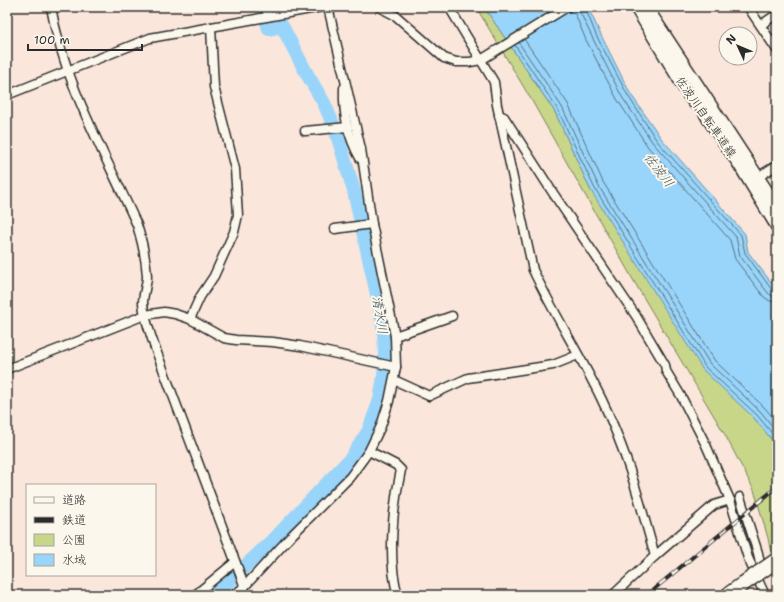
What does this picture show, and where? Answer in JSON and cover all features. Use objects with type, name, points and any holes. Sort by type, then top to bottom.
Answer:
[{"type":"highway","points":[[728,595],[777,560]]},
{"type":"main road","name":"佐波川自転車道線","points":[[636,7],[694,102],[704,103],[708,118],[738,162],[777,226]]},
{"type":"main road","points":[[646,7],[704,103],[777,207]]},
{"type":"street","points":[[51,7],[55,32],[68,70],[90,125],[137,225],[141,239],[147,276],[143,302],[145,315],[154,345],[244,588]]},
{"type":"street","points":[[265,7],[269,16]]},
{"type":"street","points":[[7,95],[150,38],[322,7]]},
{"type":"street","points":[[234,595],[244,588],[293,534],[350,476],[369,451],[381,426],[394,380],[395,336],[372,224],[364,165],[351,102],[344,80],[328,7]]},
{"type":"street","points":[[379,7],[396,16],[444,58],[456,62],[481,60],[567,7]]},
{"type":"street","points":[[449,7],[494,82],[499,115],[533,270],[602,399],[623,448],[634,480],[655,556]]},
{"type":"street","points":[[748,7],[777,50]]},
{"type":"street","points":[[761,25],[777,14]]},
{"type":"street","points":[[190,319],[200,297],[214,276],[234,232],[238,214],[235,169],[214,87],[211,27]]},
{"type":"street","points":[[344,80],[344,105],[348,127],[351,139],[364,165]]},
{"type":"street","points":[[499,115],[504,117],[636,316],[664,365],[670,380],[674,383],[682,396],[730,500],[748,558],[764,594]]},
{"type":"street","points":[[305,131],[348,127]]},
{"type":"street","points":[[758,178],[777,165]]},
{"type":"street","points":[[335,229],[372,224]]},
{"type":"street","points":[[7,369],[145,315],[164,312],[190,319],[224,338],[300,346],[394,367]]},
{"type":"street","points":[[395,336],[452,316]]},
{"type":"street","points":[[394,380],[430,396],[468,378],[553,365],[578,355]]},
{"type":"street","points":[[369,451],[396,465],[401,470],[395,506],[392,551],[394,582],[398,595]]},
{"type":"street","points":[[740,497],[758,553],[764,594]]},
{"type":"street","points":[[613,595],[714,505],[730,500]]},
{"type":"street","points":[[195,595],[236,564]]},
{"type":"green space","points":[[476,7],[484,7],[555,112],[590,189],[754,418],[772,440],[777,457],[777,585],[768,538],[754,490],[724,433],[632,278],[532,101]]},
{"type":"water","name":"佐波川","points":[[484,7],[588,7],[630,93],[661,138],[745,234],[748,252],[777,290],[777,457],[772,440],[754,418],[703,370],[590,189],[555,112]]},
{"type":"waterway","name":"清水川","points":[[215,595],[279,534],[352,457],[369,430],[380,400],[384,377],[384,331],[378,299],[354,191],[336,131],[324,103],[282,26],[269,29],[262,7]]},
{"type":"railway","points":[[647,595],[777,487]]}]
